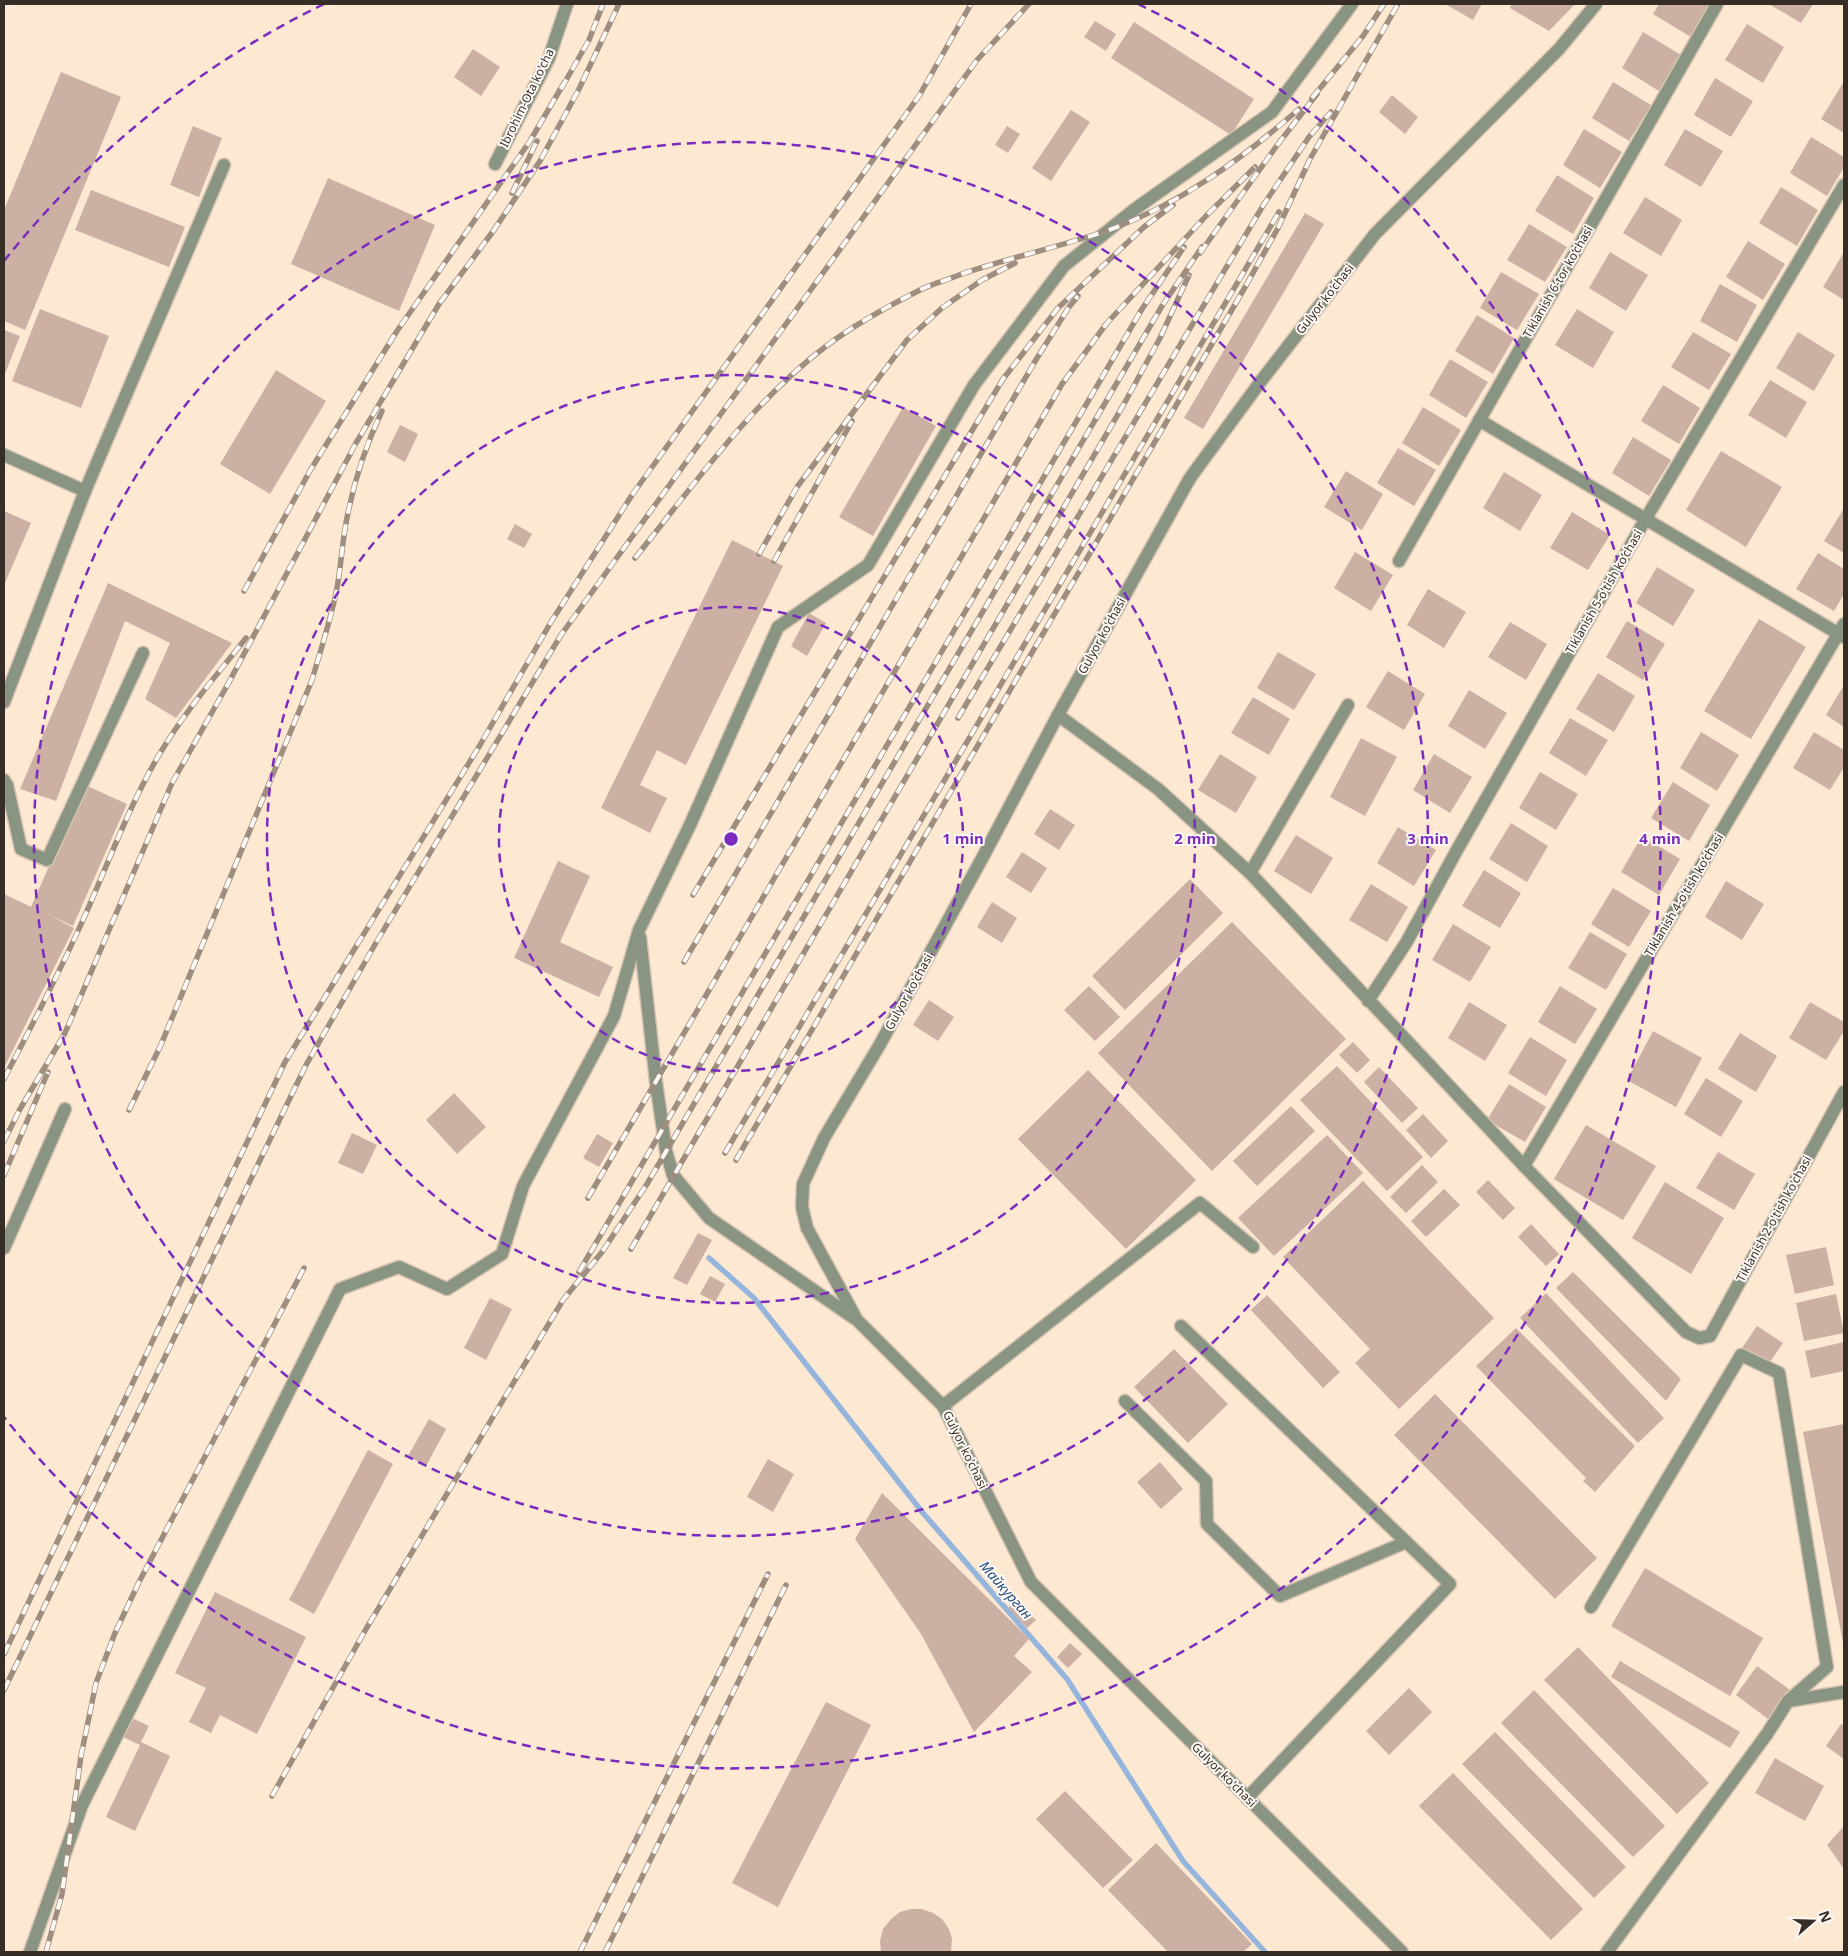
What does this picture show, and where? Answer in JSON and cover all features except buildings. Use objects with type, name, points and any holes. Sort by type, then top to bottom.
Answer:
[{"type":"street","name":"Ibrohim-Ota ko'cha","points":[[495,164],[549,58],[567,4]]},
{"type":"street","points":[[30,1952],[82,1805],[340,1289],[399,1267],[447,1289],[502,1254],[523,1186],[614,1016],[639,930],[690,825],[778,627],[868,565],[974,385],[1064,266],[1135,209],[1272,112],[1352,4]]},
{"type":"street","name":"Gulyor ko'chasi","points":[[1402,1952],[1031,1582],[944,1406],[857,1320],[807,1228],[802,1207],[803,1184],[824,1138],[884,1038],[1058,714],[1190,478],[1261,381],[1375,234],[1558,50],[1596,4]]},
{"type":"street","name":"Tiklanish 6-tor ko‘chasi","points":[[1399,561],[1717,4]]},
{"type":"street","points":[[4,702],[9,677],[85,491],[224,165]]},
{"type":"street","name":"Tiklanish 5-o'tish ko‘chasi","points":[[1368,1001],[1406,943],[1645,520],[1844,185]]},
{"type":"street","points":[[1479,420],[1645,520],[1842,632]]},
{"type":"street","points":[[4,455],[85,491]]},
{"type":"street","name":"Tiklanish 4-o'tish ko‘chasi","points":[[1524,1166],[1842,632]]},
{"type":"street","points":[[4,780],[7,785],[21,849],[47,860],[143,654]]},
{"type":"street","points":[[1250,873],[1348,705]]},
{"type":"street","points":[[1058,714],[1158,789],[1250,873],[1524,1166]]},
{"type":"street","points":[[639,930],[656,1082],[666,1151],[673,1176],[708,1218],[857,1320]]},
{"type":"street","name":"Tiklanish 2-o'tish ko'chasi","points":[[1524,1166],[1686,1332],[1699,1338],[1710,1336],[1844,1092]]},
{"type":"street","points":[[4,1248],[65,1110]]},
{"type":"street","points":[[944,1406],[1200,1203],[1253,1247]]},
{"type":"street","points":[[1181,1326],[1450,1584],[1247,1798]]},
{"type":"street","points":[[1591,1607],[1742,1355],[1779,1374],[1827,1667],[1788,1701],[1767,1734],[1607,1952]]},
{"type":"street","points":[[1125,1401],[1206,1481],[1207,1524],[1280,1596],[1406,1542]]},
{"type":"street","points":[[1788,1701],[1844,1692]]},
{"type":"waterway","name":"Майкурган","points":[[709,1258],[754,1298],[923,1513],[1067,1679],[1183,1861],[1265,1952]]},
{"type":"railway","points":[[561,89],[589,40],[603,4]]},
{"type":"railway","points":[[4,1141],[20,1109],[65,1033],[172,783],[228,684],[356,443],[439,304],[494,230],[540,161],[579,89],[619,4]]},
{"type":"railway","points":[[4,1654],[285,1062],[480,745],[551,622],[632,495],[919,96],[971,4]]},
{"type":"railway","points":[[4,1690],[306,1065],[377,941],[561,635],[977,60],[1029,4]]},
{"type":"railway","points":[[1312,98],[1363,36],[1384,4]]},
{"type":"railway","points":[[736,1160],[1244,289],[1278,228],[1310,159],[1398,4]]},
{"type":"railway","points":[[244,591],[311,469],[397,331],[530,141],[564,83]]},
{"type":"railway","points":[[1200,253],[1278,144],[1317,94]]},
{"type":"railway","points":[[635,558],[701,474],[747,420],[798,369],[848,330],[928,286],[977,269],[1109,230],[1161,207],[1233,162],[1299,109]]},
{"type":"railway","points":[[958,718],[1264,204],[1309,137],[1331,112]]},
{"type":"railway","points":[[512,193],[537,141]]},
{"type":"railway","points":[[588,1198],[1062,384],[1107,323],[1206,216],[1255,167]]},
{"type":"railway","points":[[693,895],[1003,379],[1058,308],[1144,227],[1173,205]]},
{"type":"railway","points":[[725,1153],[1279,212]]},
{"type":"railway","points":[[579,1272],[1142,309],[1184,247]]},
{"type":"railway","points":[[272,1796],[366,1629],[563,1300],[602,1252],[647,1184],[1162,306],[1202,247]]},
{"type":"railway","points":[[759,554],[797,487],[907,340],[942,308],[982,280],[1015,263]]},
{"type":"railway","points":[[631,1249],[1124,404],[1160,338],[1189,275]]},
{"type":"railway","points":[[684,962],[1037,358],[1078,296]]},
{"type":"railway","points":[[129,1110],[160,1047],[312,680],[335,600],[352,494],[370,438],[382,411]]},
{"type":"railway","points":[[774,561],[852,421]]},
{"type":"railway","points":[[4,1079],[63,962],[129,813],[150,771],[181,721],[246,638]]},
{"type":"railway","points":[[4,1175],[48,1072]]},
{"type":"railway","points":[[46,1952],[62,1894],[81,1756],[96,1683],[115,1633],[139,1582],[304,1268]]},
{"type":"railway","points":[[580,1952],[768,1574]]},
{"type":"railway","points":[[605,1952],[786,1585]]}]
